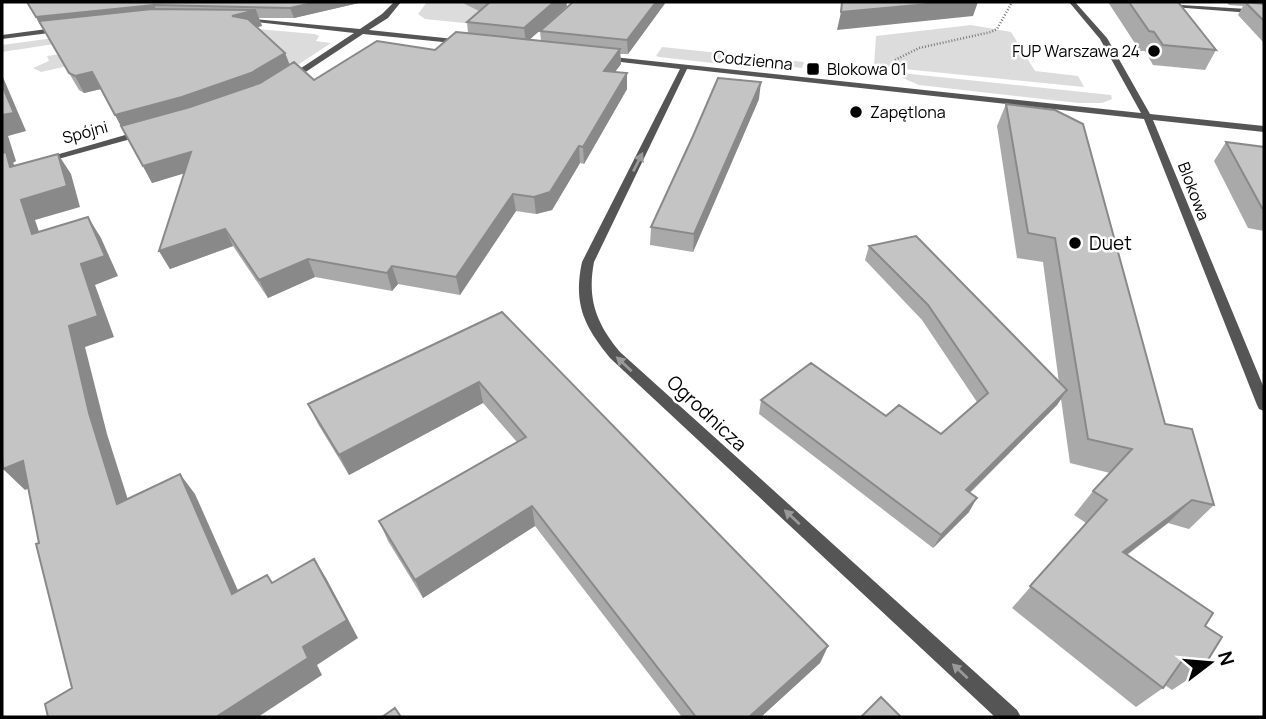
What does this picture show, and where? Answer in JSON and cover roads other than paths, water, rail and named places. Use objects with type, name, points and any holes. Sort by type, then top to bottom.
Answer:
[{"type":"street","points":[[281,85],[363,31],[398,2]]},
{"type":"street","name":"Blokowa","points":[[1072,2],[1103,38],[1147,116],[1264,405]]},
{"type":"street","points":[[1134,2],[1264,12]]},
{"type":"street","points":[[238,20],[468,43]]},
{"type":"street","points":[[2,37],[72,27]]},
{"type":"street","name":"Codzienna","points":[[598,57],[1264,129]]},
{"type":"street","name":"Ogrodnicza","points":[[685,66],[588,262],[582,286],[596,334],[615,355],[1010,717]]},
{"type":"street","name":"Spójni","points":[[29,164],[158,128]]},
{"type":"place","name":"FUP Warszawa 24","points":[[1154,51]]},
{"type":"place","name":"Blokowa 01","points":[[813,69]]},
{"type":"place","name":"Zapętlona","points":[[856,112]]},
{"type":"place","name":"Duet","points":[[1075,243]]}]
